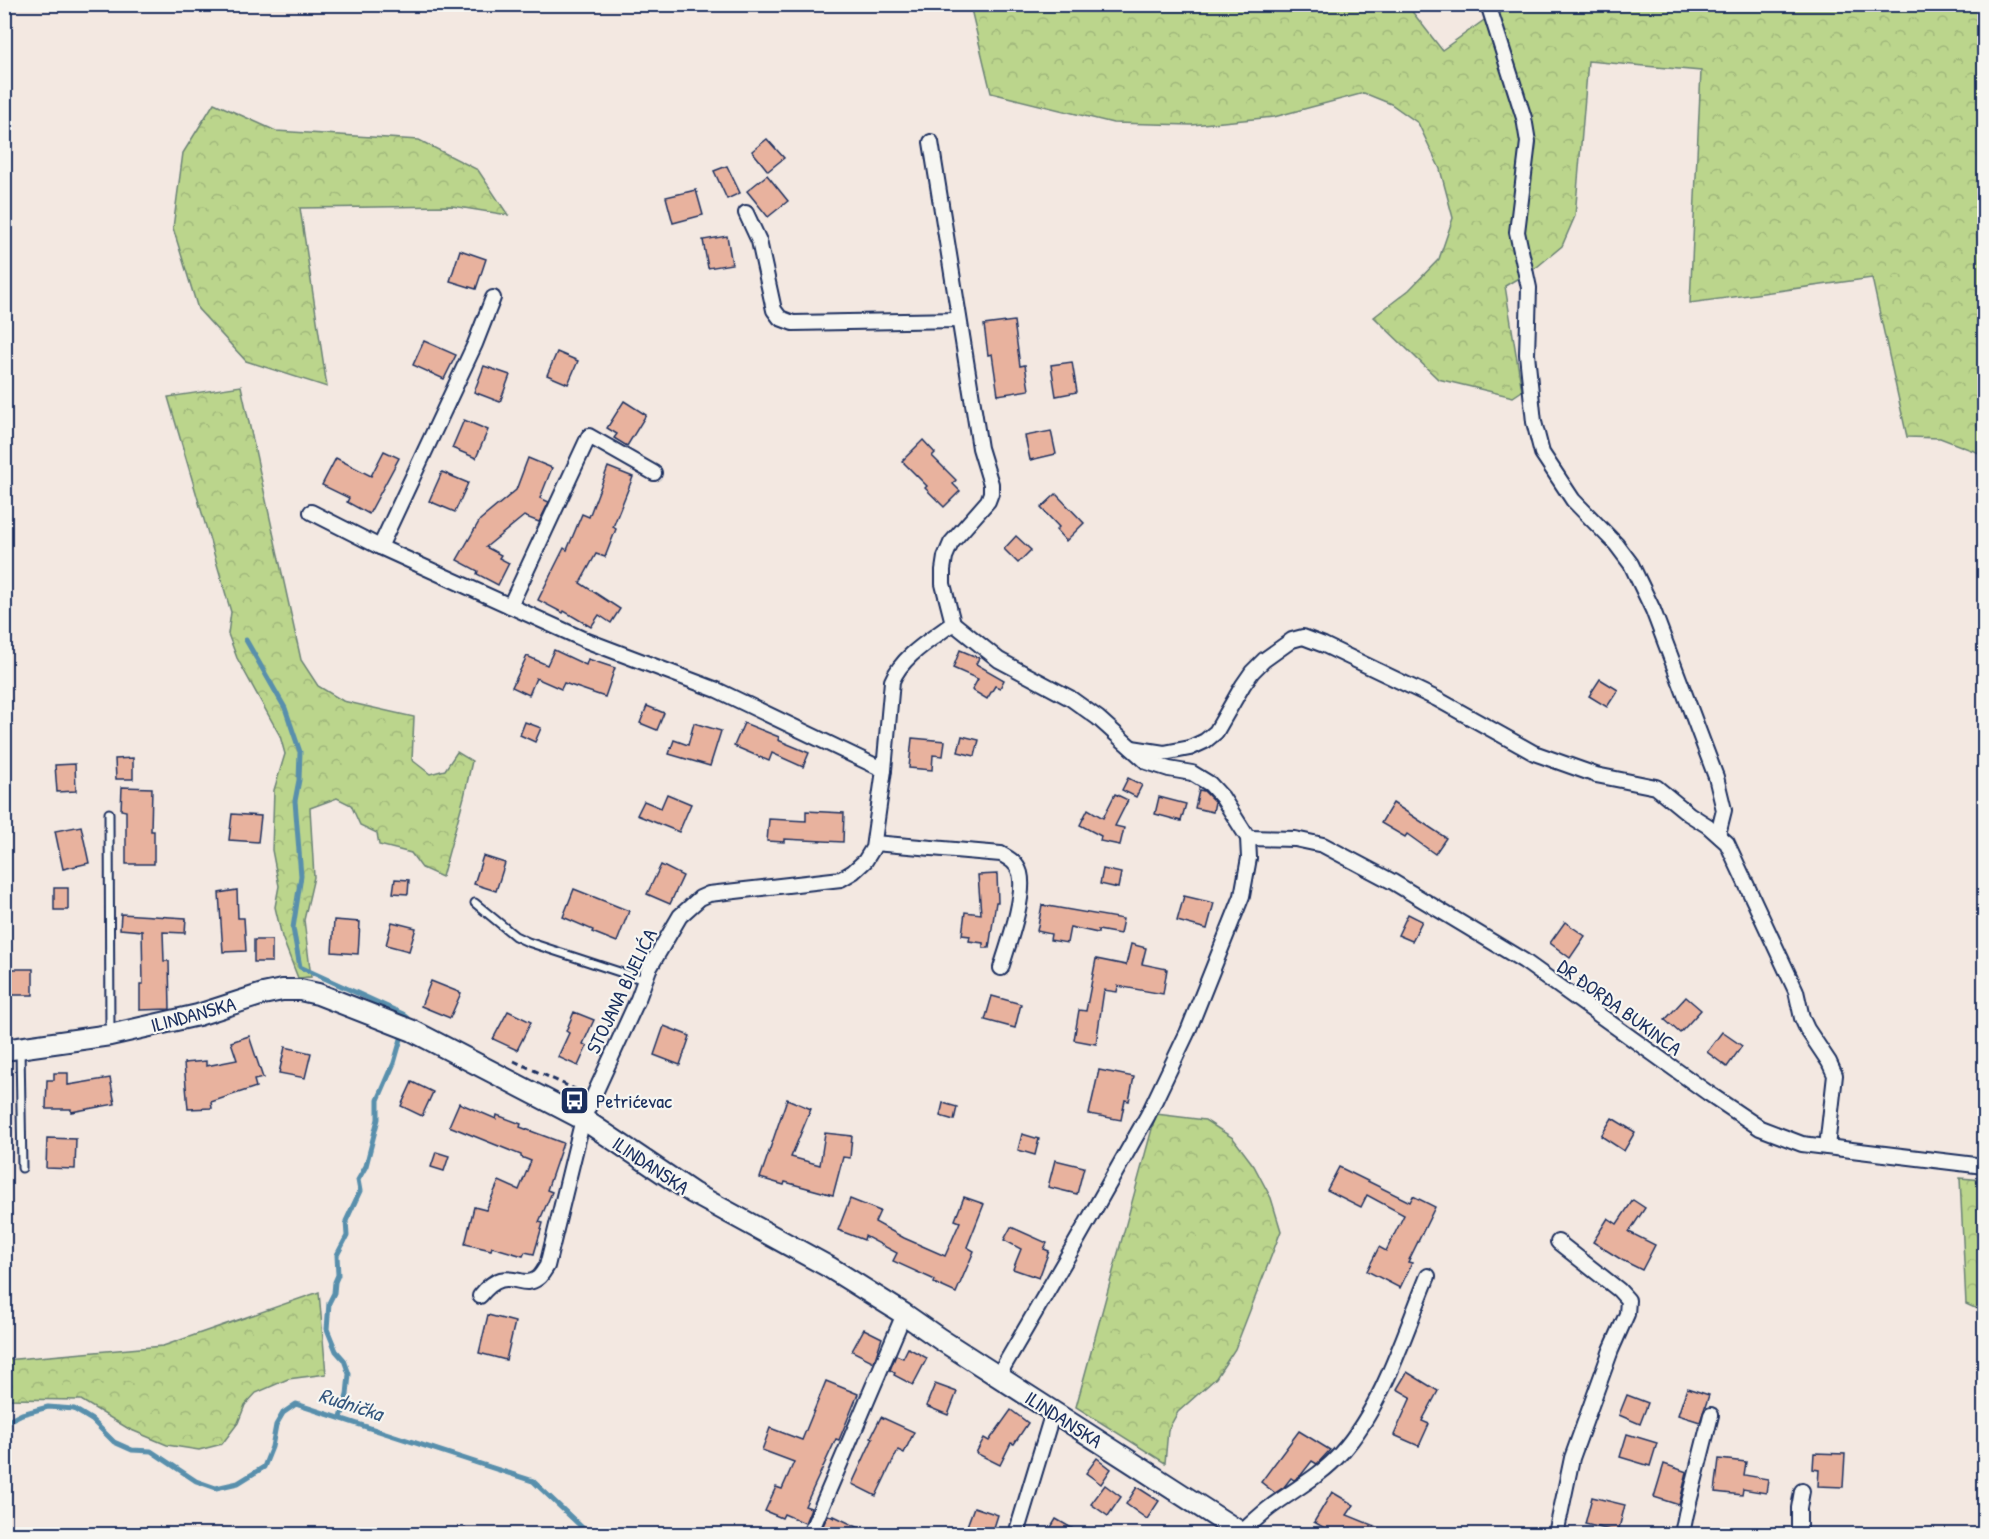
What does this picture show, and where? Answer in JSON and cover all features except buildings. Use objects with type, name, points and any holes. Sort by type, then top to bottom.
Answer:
[{"type":"street","points":[[1488,4],[1524,118],[1528,142],[1517,232],[1529,288],[1527,354],[1534,422],[1542,453],[1573,500],[1616,544],[1631,564],[1653,610],[1716,777],[1724,810],[1718,834]]},
{"type":"street","points":[[931,142],[980,448],[991,484],[988,501],[951,543],[945,557],[943,584],[953,623],[999,660],[1070,698],[1098,718],[1147,762],[1192,773],[1210,784],[1248,838],[1249,858],[1242,896],[1188,1031],[1148,1115],[998,1376]]},
{"type":"street","points":[[746,213],[759,241],[774,309],[780,318],[793,323],[958,320]]},
{"type":"street","points":[[380,547],[475,344],[493,298]]},
{"type":"street","points":[[510,606],[590,436],[654,473]]},
{"type":"street","points":[[311,512],[380,547],[585,640],[717,690],[884,770]]},
{"type":"street","name":"STOJANA BIJELIĆA","points":[[480,1296],[488,1286],[502,1278],[534,1281],[539,1278],[547,1266],[583,1119],[649,969],[680,916],[700,898],[720,891],[841,879],[865,861],[873,848],[884,770],[892,681],[896,670],[904,661],[953,623]]},
{"type":"street","points":[[1130,748],[1164,753],[1190,748],[1205,741],[1216,732],[1252,672],[1264,660],[1292,640],[1303,637],[1437,699],[1534,753],[1596,775],[1656,788],[1727,843],[1796,991],[1807,1029],[1829,1062],[1834,1075],[1827,1146]]},
{"type":"street","name":"DR ĐORĐA BUKINCA","points":[[1248,838],[1310,841],[1323,845],[1373,872],[1524,961],[1708,1094],[1760,1128],[1802,1144],[1984,1166]]},
{"type":"street","points":[[873,843],[1001,854],[1014,862],[1022,886],[1001,968]]},
{"type":"street","name":"ILINDANSKA","points":[[12,1050],[110,1035],[198,1015],[263,994],[292,989],[335,999],[394,1022],[583,1119],[693,1193],[829,1268],[904,1314],[1242,1534]]},
{"type":"street","points":[[1556,1534],[1572,1458],[1611,1350],[1627,1314],[1628,1300],[1619,1290],[1558,1242]]},
{"type":"street","points":[[1242,1534],[1269,1508],[1322,1471],[1341,1454],[1359,1429],[1385,1383],[1428,1276]]},
{"type":"street","points":[[810,1534],[904,1314]]},
{"type":"street","points":[[1017,1534],[1053,1412]]},
{"type":"street","points":[[1682,1534],[1711,1415]]},
{"type":"street","points":[[1799,1534],[1799,1508],[1802,1491]]},
{"type":"lane","points":[[109,813],[110,1035]]},
{"type":"lane","points":[[476,903],[515,936],[528,942],[644,980]]},
{"type":"lane","points":[[12,1050],[22,1168]]},
{"type":"green space","points":[[970,5],[1407,5],[1442,50],[1487,18],[1482,5],[1984,5],[1984,455],[1940,438],[1907,437],[1872,278],[1690,303],[1701,71],[1588,61],[1575,216],[1562,246],[1537,267],[1505,286],[1522,391],[1513,397],[1438,379],[1374,317],[1409,290],[1439,259],[1453,218],[1440,169],[1418,123],[1391,104],[1364,93],[1274,117],[1192,125],[1113,123],[991,93]]},
{"type":"green space","points":[[214,103],[276,131],[419,140],[478,170],[508,215],[452,206],[300,208],[327,387],[246,361],[198,309],[173,228],[183,153]]},
{"type":"green space","points":[[241,386],[301,660],[318,686],[343,701],[414,717],[412,760],[430,774],[445,770],[457,752],[472,761],[442,877],[422,868],[411,853],[379,845],[377,833],[360,825],[351,805],[337,798],[310,808],[314,877],[304,920],[311,977],[298,978],[282,937],[275,907],[279,886],[272,850],[274,790],[285,754],[280,736],[237,658],[228,634],[231,612],[168,397]]},
{"type":"green space","points":[[1156,1114],[1205,1120],[1233,1138],[1254,1166],[1271,1198],[1281,1231],[1235,1349],[1216,1378],[1178,1412],[1168,1430],[1165,1463],[1076,1407]]},
{"type":"green space","points":[[1960,1178],[1984,1180],[1984,1312],[1966,1304]]},
{"type":"green space","points":[[319,1292],[326,1374],[288,1379],[256,1393],[245,1405],[238,1423],[222,1444],[199,1450],[167,1445],[129,1429],[81,1400],[5,1399],[5,1360],[163,1346]]},
{"type":"waterway","points":[[246,640],[285,708],[300,752],[299,780],[295,801],[301,876],[293,928],[300,967],[403,1014],[408,1018],[406,1023]]},
{"type":"waterway","points":[[341,1418],[349,1374],[327,1329],[329,1303],[338,1275],[337,1255],[347,1236],[346,1221],[360,1191],[358,1180],[366,1166],[378,1119],[378,1100],[394,1063],[403,1032]]},
{"type":"waterway","name":"Rudnička","points":[[4,1423],[22,1414],[48,1407],[74,1409],[92,1420],[114,1442],[132,1450],[151,1451],[196,1481],[216,1488],[238,1483],[264,1467],[272,1447],[276,1425],[283,1413],[296,1404],[533,1481],[589,1534]]},
{"type":"place","name":"Petrićevac","points":[[575,1100]]}]
